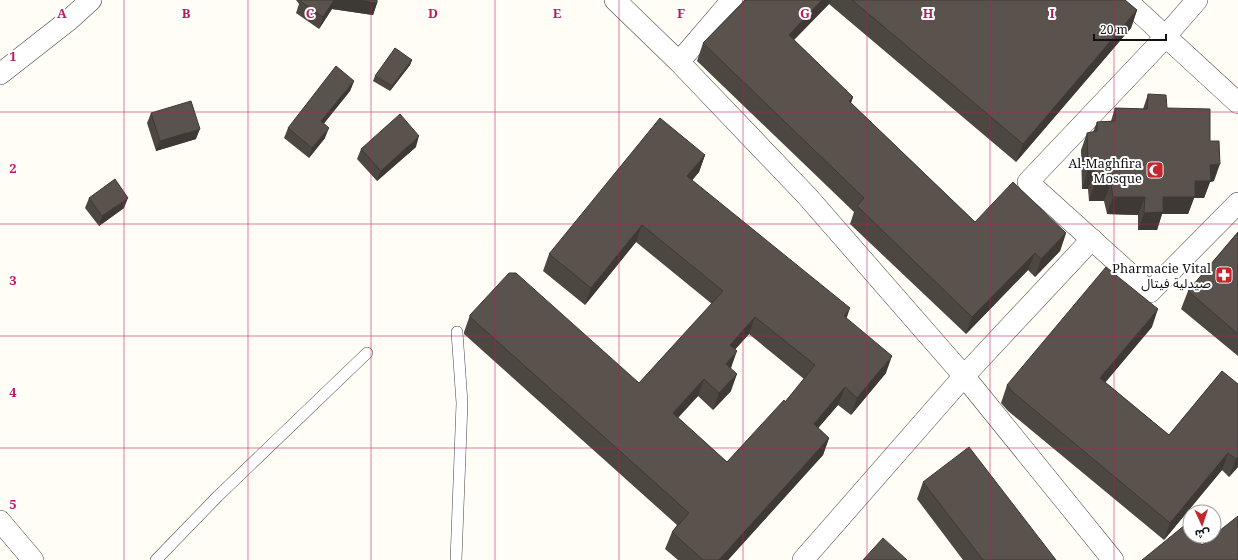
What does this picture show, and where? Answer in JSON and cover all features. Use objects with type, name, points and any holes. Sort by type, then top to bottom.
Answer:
[{"type":"street","points":[[0,74],[69,20],[91,0]]},
{"type":"street","points":[[615,0],[679,62],[807,196],[964,376],[1113,560]]},
{"type":"street","points":[[679,62],[732,0]]},
{"type":"street","points":[[1126,0],[1238,103]]},
{"type":"street","points":[[1197,0],[1028,182],[1150,292],[1238,203]]},
{"type":"street","points":[[803,560],[964,376],[1092,239]]},
{"type":"street","points":[[0,521],[33,560]]},
{"type":"lane","points":[[456,560],[462,402],[457,332]]},
{"type":"lane","points":[[156,560],[218,496],[367,353]]},
{"type":"building","points":[[334,0],[323,17],[300,1]]},
{"type":"building","points":[[357,0],[377,0],[377,3]]},
{"type":"building","points":[[745,0],[822,0],[789,35],[853,97],[849,101],[975,222],[1013,182],[1066,233],[1041,259],[1035,253],[972,317],[857,206],[864,198],[703,43]]},
{"type":"building","points":[[852,0],[1125,0],[1137,10],[1023,144]]},
{"type":"building","points":[[395,48],[412,60],[392,86],[375,76]]},
{"type":"building","points":[[336,66],[354,81],[321,121],[329,128],[312,148],[288,128]]},
{"type":"building","points":[[1148,94],[1166,95],[1167,108],[1210,109],[1210,141],[1219,141],[1220,164],[1210,165],[1211,181],[1195,181],[1195,197],[1163,197],[1163,212],[1144,213],[1145,197],[1113,197],[1111,184],[1095,183],[1094,171],[1088,171],[1087,133],[1097,131],[1097,122],[1115,121],[1115,108],[1147,109]]},
{"type":"building","points":[[191,101],[200,129],[160,141],[151,113]]},
{"type":"building","points":[[400,114],[419,136],[381,171],[361,149]]},
{"type":"building","points":[[660,118],[705,155],[687,176],[850,308],[844,316],[892,356],[857,398],[845,387],[814,424],[829,438],[719,560],[703,560],[672,532],[689,513],[470,317],[470,315],[509,273],[516,273],[639,383],[723,291],[642,225],[591,288],[549,254]],"holes":[[[755,317],[815,365],[785,402],[784,400],[727,462],[673,413],[704,379],[719,393],[737,374],[726,364],[737,351],[730,345]]]},
{"type":"building","points":[[115,179],[128,198],[102,216],[89,198]]},
{"type":"building","name":"Pharmacie Vital صيدلية فيتال","points":[[1238,232],[1238,334],[1188,291]]},
{"type":"building","points":[[1106,267],[1158,309],[1100,378],[1169,435],[1222,371],[1238,384],[1238,457],[1236,459],[1228,453],[1186,504],[1182,504],[1182,509],[1170,523],[1014,393],[1007,385]]},
{"type":"building","points":[[969,447],[1056,560],[983,560],[923,482]]},
{"type":"building","points":[[1238,516],[1238,560],[1142,560],[1182,527],[1182,544],[1202,545],[1222,544],[1222,529]]},
{"type":"building","points":[[883,538],[907,560],[863,560]]},
{"type":"place","name":"Al-Maghfira Mosque","points":[[1155,170]]},
{"type":"place","name":"Pharmacie Vital صيدلية فيتال","points":[[1224,275]]}]
